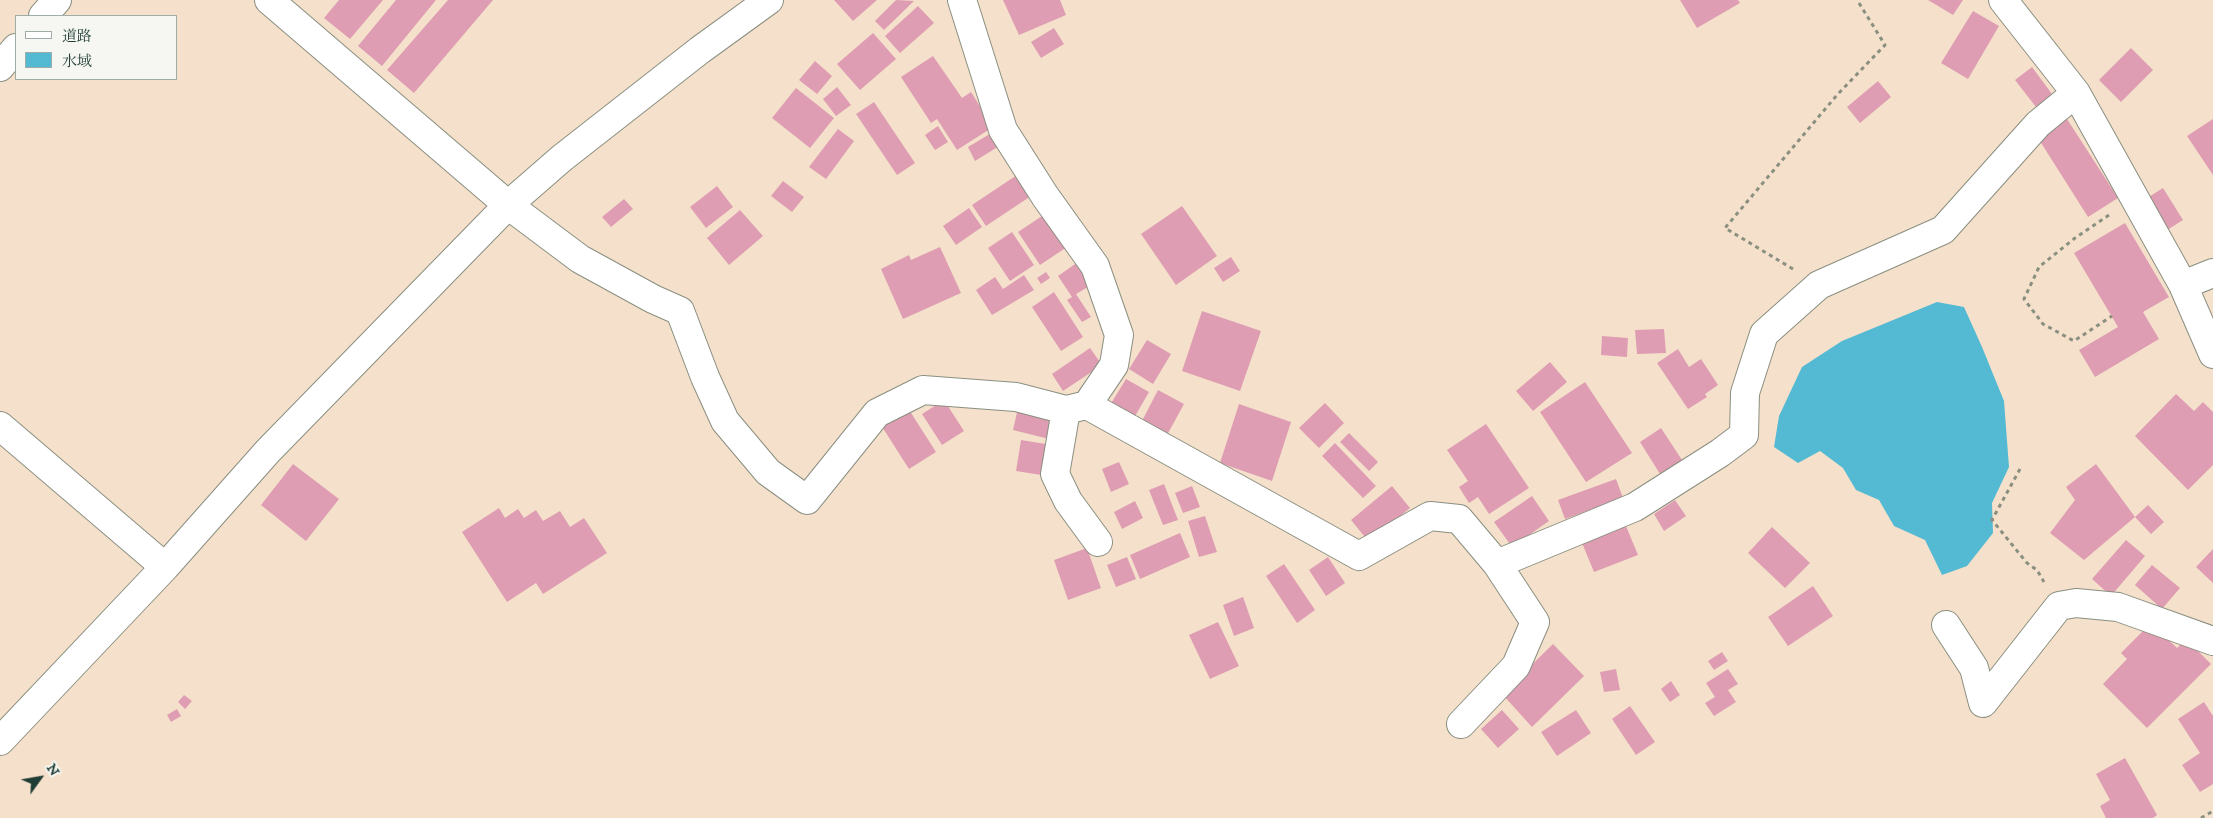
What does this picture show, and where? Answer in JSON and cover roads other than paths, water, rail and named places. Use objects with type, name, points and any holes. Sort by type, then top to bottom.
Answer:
[{"type":"street","points":[[44,15],[57,0]]},
{"type":"street","points":[[269,0],[508,205],[580,259],[680,312],[705,377],[725,421],[768,472],[807,500],[877,412],[923,390],[1016,397],[1077,408],[1358,556],[1430,516],[1459,519],[1497,564],[1535,622],[1516,666],[1461,724]]},
{"type":"street","points":[[0,741],[165,567],[268,451],[508,205],[562,158],[700,50],[769,0]]},
{"type":"street","points":[[962,0],[1004,130],[1045,196],[1096,266],[1119,336],[1114,365],[1077,408],[1055,474],[1068,501],[1098,542]]},
{"type":"street","points":[[2003,0],[2076,93],[2183,285],[2213,354]]},
{"type":"street","points":[[0,67],[15,49]]},
{"type":"street","points":[[1497,564],[1635,507],[1720,453],[1744,435],[1745,393],[1764,334],[1819,285],[1944,230],[2038,124],[2076,93]]},
{"type":"street","points":[[2183,285],[2213,273]]},
{"type":"street","points":[[0,426],[165,567]]},
{"type":"street","points":[[1946,625],[1974,668],[1983,703],[2059,606],[2076,603],[2118,607],[2213,641]]},
{"type":"water","points":[[1937,302],[1964,307],[1982,347],[2004,401],[2009,467],[1992,503],[1993,533],[1967,566],[1942,575],[1925,540],[1894,526],[1879,500],[1856,490],[1843,468],[1820,451],[1798,463],[1774,447],[1779,416],[1802,367],[1842,341]]}]
